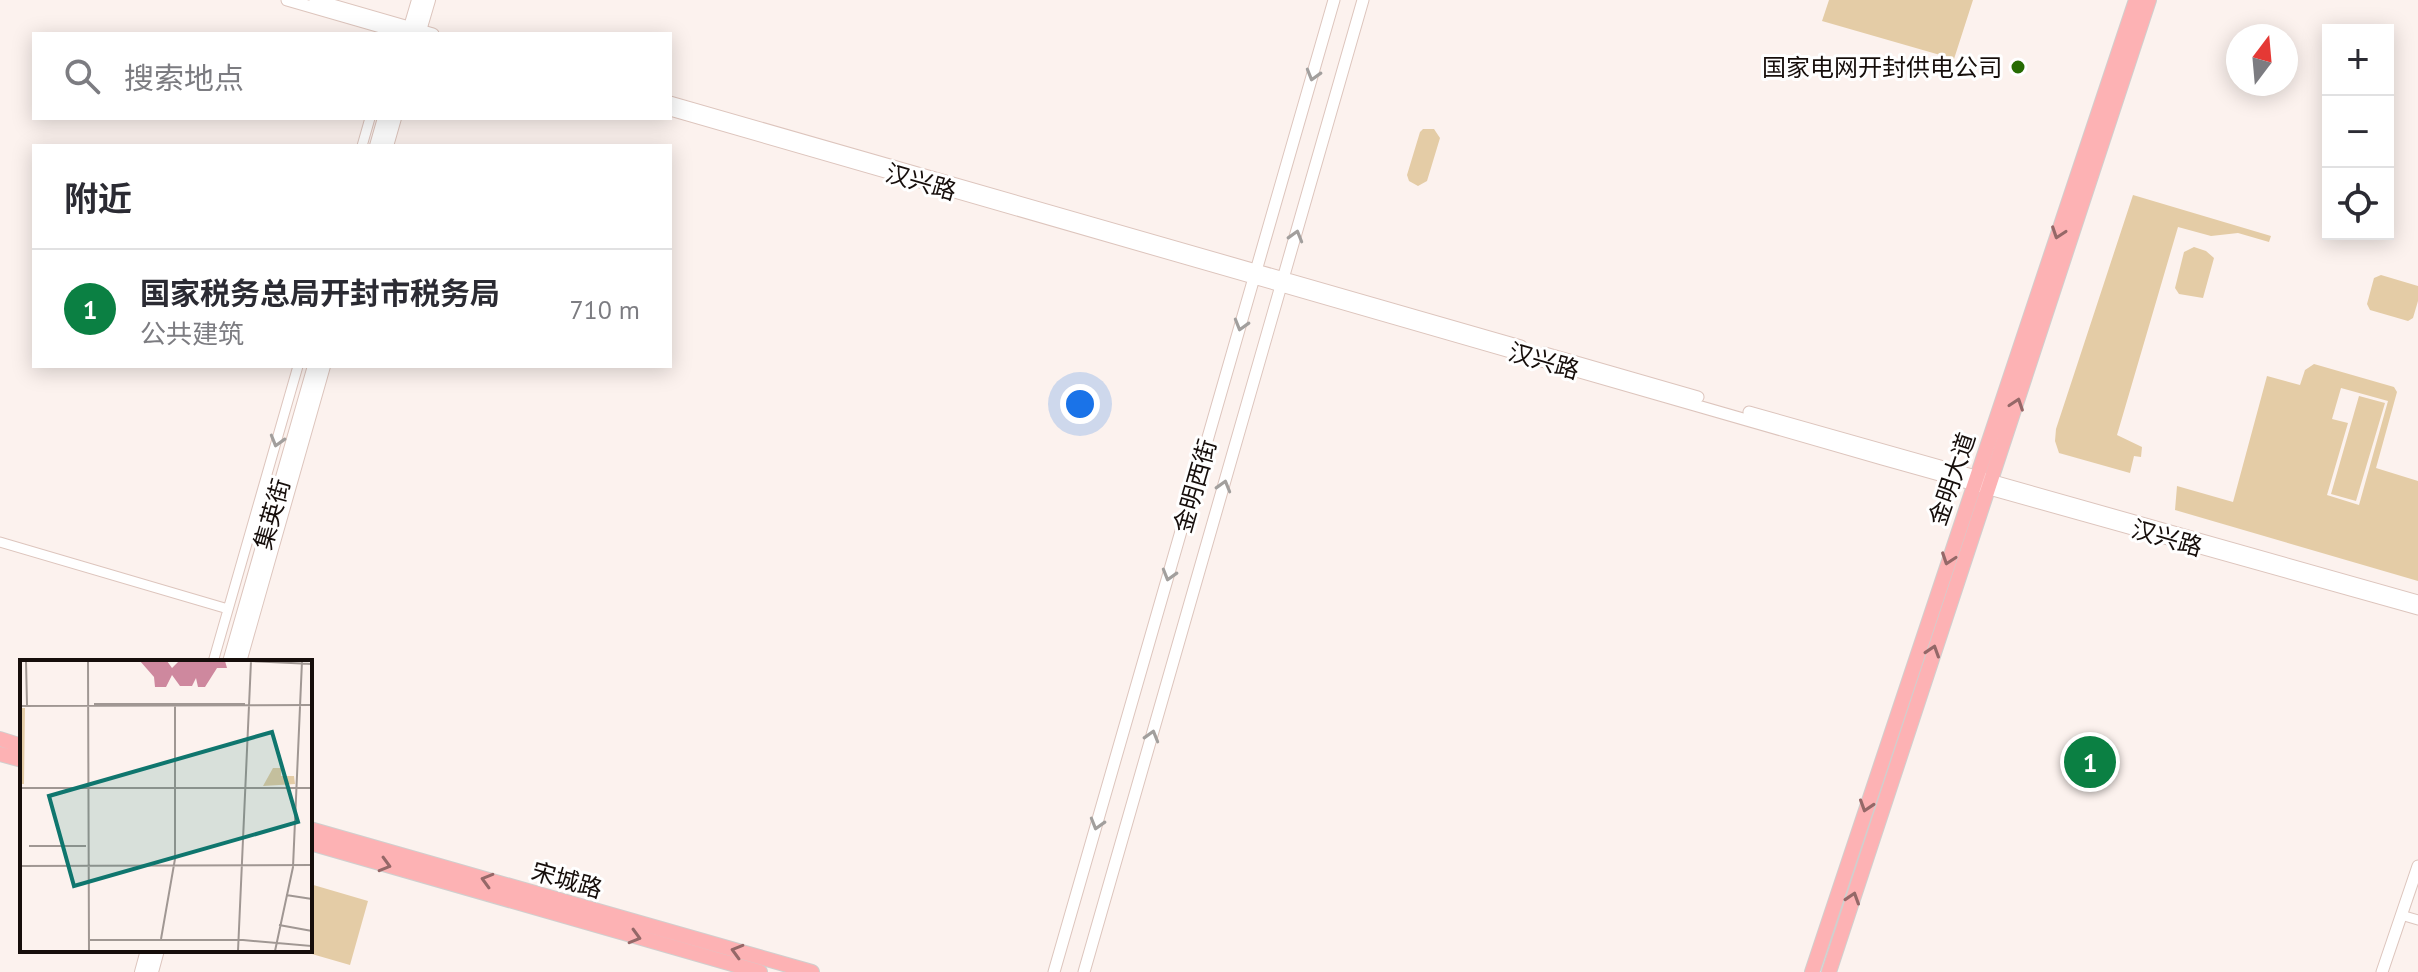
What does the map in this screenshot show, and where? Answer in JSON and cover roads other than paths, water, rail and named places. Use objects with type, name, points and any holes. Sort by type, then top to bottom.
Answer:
[{"type":"main road","points":[[416,32],[418,0]]},
{"type":"main road","points":[[416,32],[429,0]]},
{"type":"main road","name":"金明大道","points":[[1829,972],[2136,0]]},
{"type":"main road","name":"金明大道","points":[[1812,972],[2149,0]]},
{"type":"main road","points":[[377,144],[383,120]]},
{"type":"main road","points":[[388,144],[394,120]]},
{"type":"main road","name":"集英街","points":[[230,660],[313,368]]},
{"type":"main road","name":"集英街","points":[[241,660],[323,368]]},
{"type":"main road","points":[[0,739],[20,745]]},
{"type":"main road","points":[[0,754],[20,759]]},
{"type":"main road","name":"宋城路","points":[[312,830],[812,972]]},
{"type":"main road","name":"宋城路","points":[[312,844],[760,972]]},
{"type":"main road","points":[[141,972],[146,952]]},
{"type":"main road","points":[[152,972],[157,952]]},
{"type":"street","points":[[287,0],[416,32]]},
{"type":"street","points":[[315,0],[416,32]]},
{"type":"street","name":"金明西街","points":[[1054,972],[1334,0]]},
{"type":"street","name":"金明西街","points":[[1084,972],[1363,0]]},
{"type":"street","name":"汉兴路","points":[[672,103],[2418,609]]},
{"type":"street","name":"汉兴路","points":[[672,111],[1256,274]]},
{"type":"street","points":[[363,144],[369,120]]},
{"type":"street","points":[[214,660],[297,368]]},
{"type":"street","name":"汉兴路","points":[[1982,482],[2418,601]]},
{"type":"street","points":[[0,542],[228,609]]},
{"type":"street","points":[[2382,972],[2418,866]]},
{"type":"street","points":[[2401,915],[2418,920]]},
{"type":"place","name":"国家电网开封供电公司","points":[[2018,67]]},
{"type":"place","name":"国家税务总局开封市税务局","points":[[2090,762]]}]
